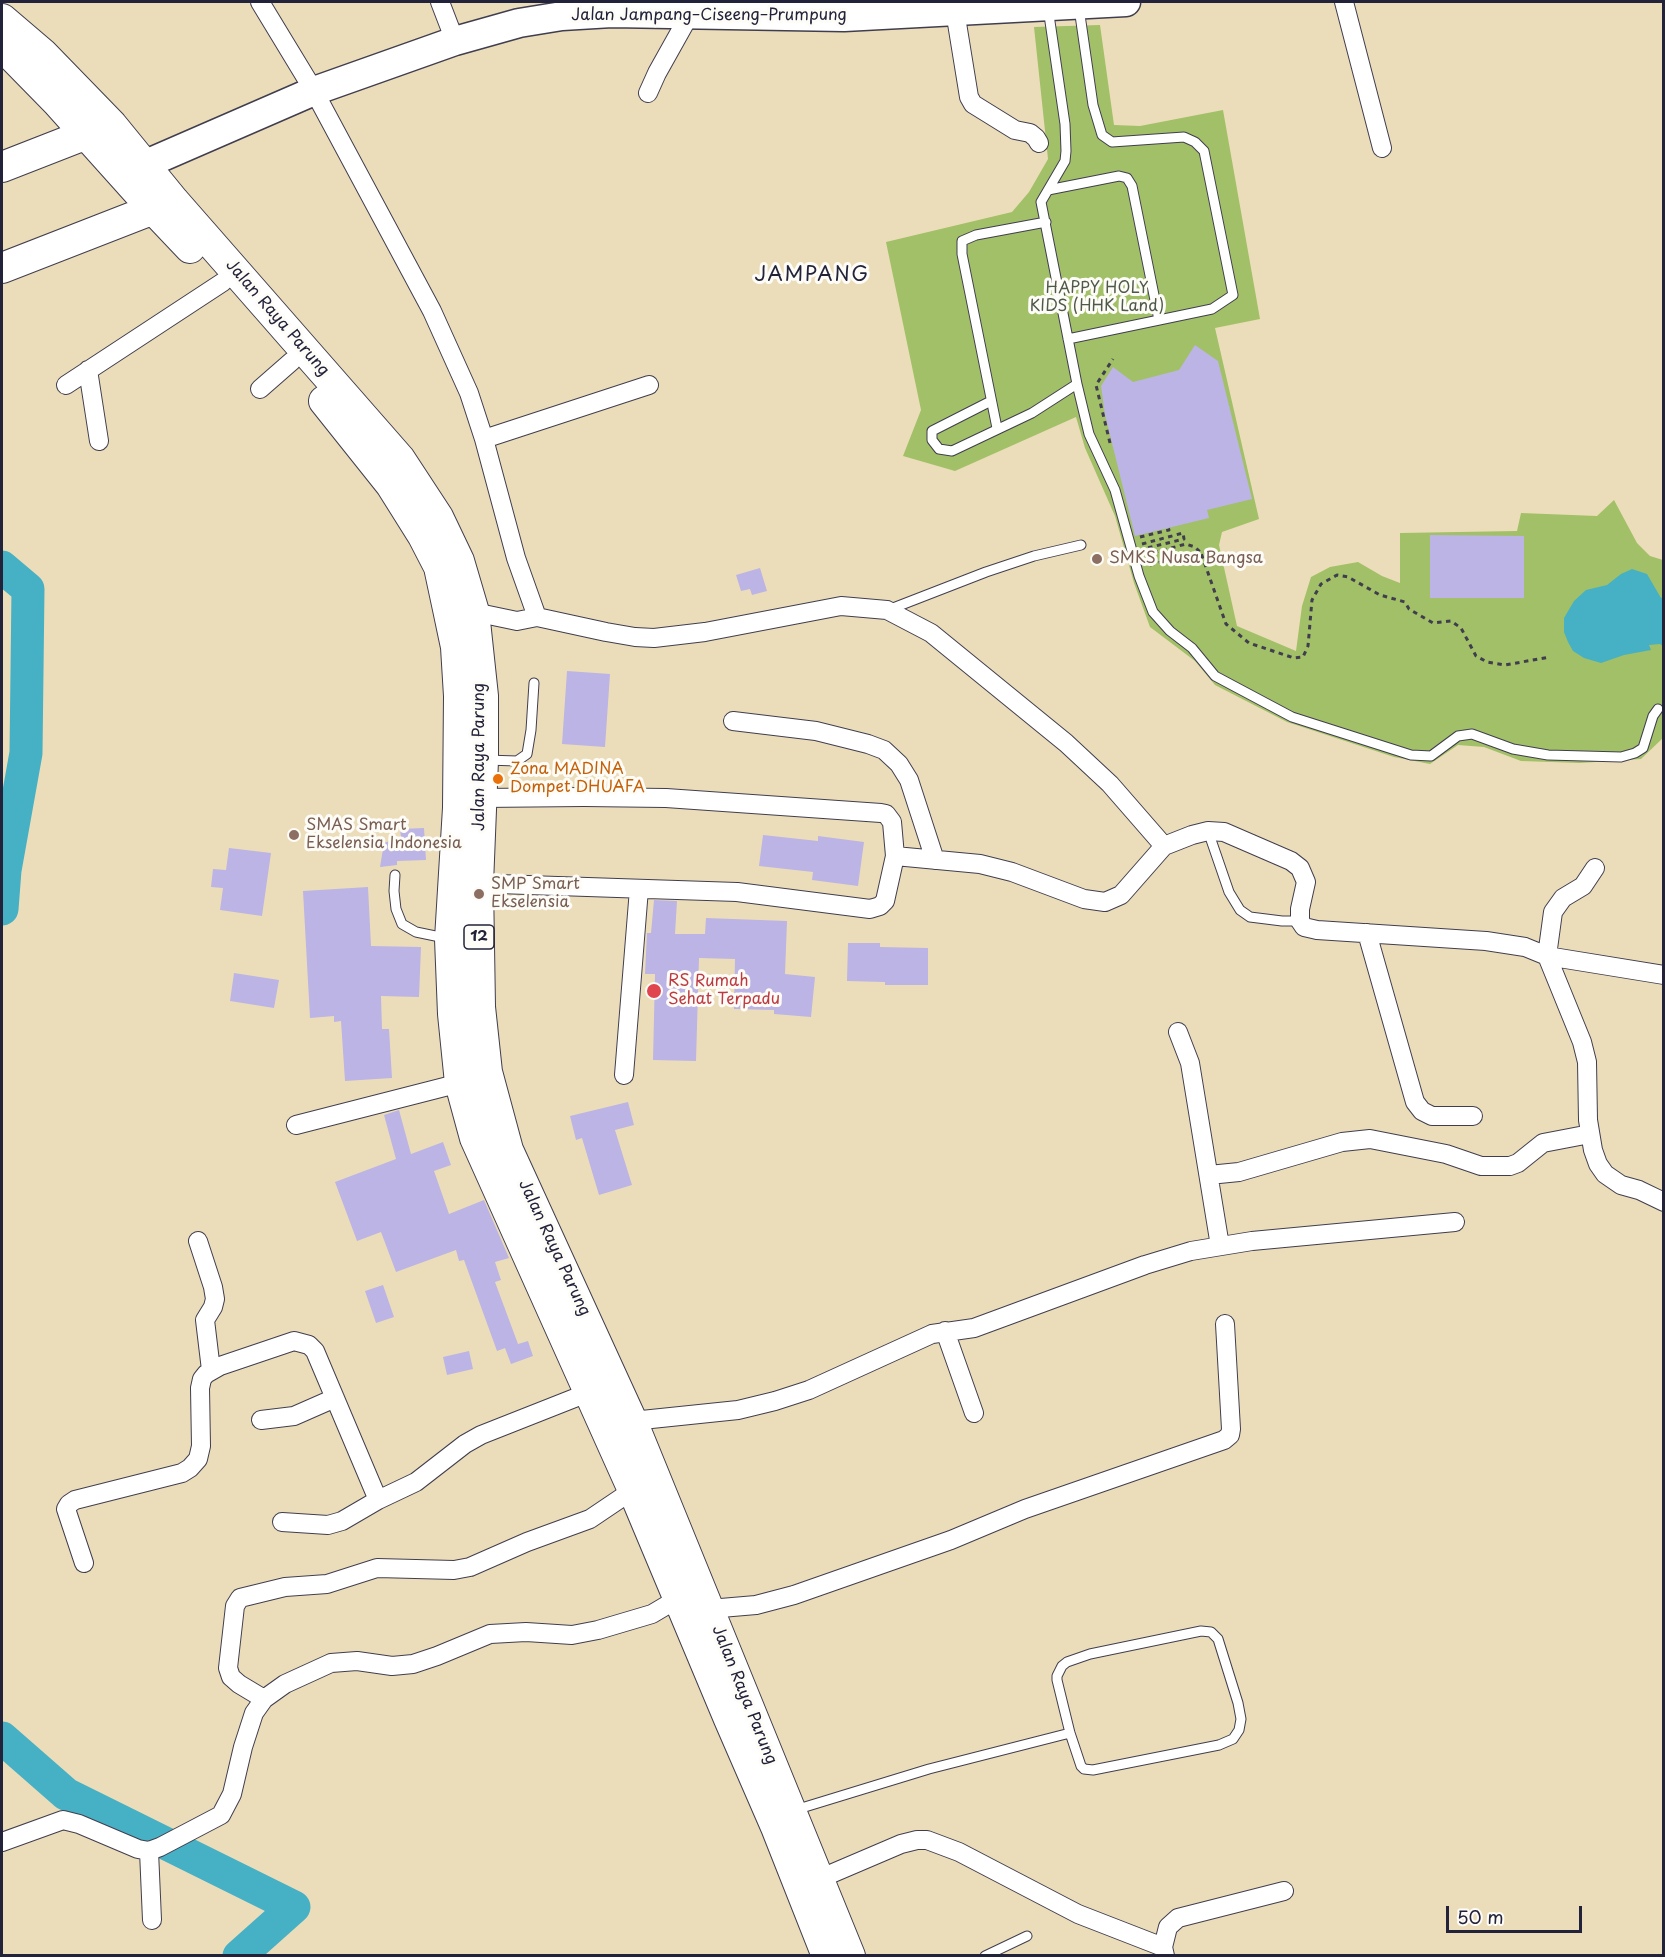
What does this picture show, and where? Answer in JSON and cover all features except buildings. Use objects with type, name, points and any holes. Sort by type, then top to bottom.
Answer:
[{"type":"highway","name":"Jalan Raya Parung","points":[[2,20],[43,54],[133,170],[400,459],[438,517],[459,561],[474,612],[483,696],[481,798],[466,883],[450,939],[453,1014],[460,1083],[479,1148],[633,1490],[776,1827],[827,1956]]},
{"type":"highway","name":"Jalan Raya Parung","points":[[2,46],[57,102],[99,129]]},
{"type":"highway","points":[[2,167],[99,129]]},
{"type":"highway","name":"Jalan Raya Parung","points":[[164,205],[223,282],[292,361],[391,485],[423,536],[439,567],[456,647],[459,696],[458,808],[487,1072],[508,1149],[656,1419],[709,1609],[803,1807],[838,1871],[850,1956]]},
{"type":"highway","points":[[2,268],[164,205]]},
{"type":"main road","name":"Jalan Jampang–Ciseeng–Prumpung","points":[[133,170],[309,93],[455,41],[519,23],[613,7],[690,14],[844,17],[1126,2]]},
{"type":"street","points":[[260,2],[432,312],[469,393],[484,438],[516,558],[528,619]]},
{"type":"street","points":[[440,2],[455,41]]},
{"type":"street","points":[[1344,2],[1382,148]]},
{"type":"street","points":[[955,11],[969,97],[973,104],[1015,130],[1030,133],[1039,143]]},
{"type":"street","points":[[648,93],[690,14]]},
{"type":"street","points":[[66,385],[223,282]]},
{"type":"street","points":[[260,389],[292,361]]},
{"type":"street","points":[[88,370],[99,441]]},
{"type":"street","points":[[484,438],[649,385]]},
{"type":"street","points":[[474,612],[654,638],[705,632],[841,606],[887,610],[931,633],[1066,743],[1110,784],[1164,846]]},
{"type":"street","points":[[734,721],[816,731],[884,750],[899,764],[909,780],[935,860]]},
{"type":"street","points":[[466,883],[736,892],[870,909],[885,901],[895,856],[892,822],[886,814],[881,813],[666,798],[584,796],[481,798]]},
{"type":"street","points":[[895,856],[980,864],[1012,872],[1084,899],[1106,902],[1121,896],[1164,846],[1208,831],[1224,832],[1271,851],[1300,868],[1306,882],[1300,909],[1300,921],[1302,926],[1307,928],[1486,941],[1525,947],[1547,956],[1664,975]]},
{"type":"street","points":[[1595,868],[1583,886],[1563,898],[1553,912],[1547,956],[1582,1042],[1587,1062],[1590,1134],[1598,1164],[1605,1174],[1621,1185],[1639,1190],[1664,1202]]},
{"type":"street","points":[[624,1075],[639,889]]},
{"type":"street","points":[[1367,933],[1415,1102],[1422,1111],[1432,1116],[1473,1116]]},
{"type":"street","points":[[1178,1032],[1190,1063],[1220,1246]]},
{"type":"street","points":[[296,1125],[460,1083]]},
{"type":"street","points":[[1209,1175],[1239,1172],[1342,1142],[1370,1139],[1446,1154],[1481,1166],[1510,1166],[1518,1163],[1544,1143],[1590,1134]]},
{"type":"street","points":[[656,1419],[738,1410],[809,1390],[932,1334],[974,1328],[1145,1265],[1191,1251],[1252,1241],[1455,1222]]},
{"type":"street","points":[[198,1240],[215,1299],[205,1320],[211,1370]]},
{"type":"street","points":[[709,1609],[756,1605],[794,1595],[951,1540],[1025,1509],[1224,1440],[1230,1435],[1232,1429],[1225,1324]]},
{"type":"street","points":[[945,1331],[974,1413]]},
{"type":"street","points":[[84,1563],[66,1509],[69,1504],[75,1500],[182,1473],[190,1468],[198,1459],[201,1446],[200,1388],[202,1379],[211,1370],[294,1341],[309,1344],[315,1351],[378,1500]]},
{"type":"street","points":[[282,1522],[328,1525],[342,1521],[416,1482],[465,1444],[481,1435],[590,1392]]},
{"type":"street","points":[[261,1420],[294,1416],[335,1398]]},
{"type":"street","points":[[264,1699],[239,1684],[231,1677],[228,1668],[235,1606],[240,1598],[285,1587],[327,1584],[377,1568],[454,1570],[470,1567],[527,1542],[590,1519],[633,1490]]},
{"type":"street","points":[[2,1842],[63,1820],[79,1824],[138,1849],[154,1849],[220,1815],[232,1794],[254,1713],[264,1699],[285,1683],[332,1663],[357,1660],[392,1666],[413,1664],[490,1634],[526,1632],[572,1635],[621,1624],[652,1614],[679,1598]]},
{"type":"street","points":[[838,1871],[908,1841],[927,1840],[959,1852],[1078,1914],[1164,1951],[1168,1927],[1178,1918],[1284,1891]]},
{"type":"street","points":[[152,1920],[154,1849]]},
{"type":"lane","points":[[1068,339],[1212,309],[1233,295],[1203,151],[1195,142],[1184,137],[1112,142],[1102,135],[1093,105],[1079,4]]},
{"type":"lane","points":[[1048,6],[1065,124],[1066,151],[1065,161],[1041,202],[1089,434],[1114,490],[1137,569],[1153,612],[1170,631],[1192,648],[1215,676],[1292,717],[1411,755],[1431,756],[1458,736],[1472,734],[1513,749],[1548,754],[1621,757],[1643,748],[1653,716],[1658,709]]},
{"type":"lane","points":[[1048,190],[1119,176],[1127,178],[1132,186],[1160,320]]},
{"type":"lane","points":[[997,428],[962,254],[962,242],[976,235],[1046,222]]},
{"type":"lane","points":[[992,401],[932,431],[932,440],[939,449],[952,451],[1032,413],[1077,384]]},
{"type":"lane","points":[[887,610],[1034,556],[1082,545]]},
{"type":"lane","points":[[483,760],[517,761],[527,754],[534,683]]},
{"type":"lane","points":[[1208,831],[1229,892],[1245,915],[1263,919],[1300,921]]},
{"type":"lane","points":[[395,875],[396,909],[402,924],[416,932],[450,939]]},
{"type":"lane","points":[[1201,1631],[1210,1632],[1216,1636],[1241,1719],[1239,1730],[1233,1739],[1219,1745],[1089,1770],[1084,1769],[1078,1762],[1070,1733],[1057,1680],[1059,1671],[1067,1662],[1090,1654],[1201,1631]]},
{"type":"lane","points":[[803,1807],[929,1769],[1070,1733]]},
{"type":"lane","points":[[985,1956],[1028,1936]]},
{"type":"path","points":[[1111,447],[1096,385],[1113,358]]},
{"type":"path","points":[[1168,528],[1169,530],[1136,538],[1140,545],[1183,533],[1184,539],[1142,549],[1143,556],[1186,544],[1195,547],[1201,553],[1226,624],[1248,642],[1294,658],[1304,657],[1308,646],[1312,600],[1321,584],[1337,575],[1348,577],[1380,595],[1405,602],[1410,609],[1433,622],[1451,621],[1461,628],[1476,656],[1487,662],[1505,665],[1550,657]]},
{"type":"path","points":[[1137,569],[1144,565],[1151,566],[1193,553],[1201,553]]},
{"type":"green space","name":"HAPPY HOLY KIDS (HHK Land)","points":[[1100,25],[1114,125],[1140,126],[1223,110],[1260,319],[1215,328],[1259,519],[1222,532],[1219,545],[1237,626],[1296,651],[1302,606],[1311,577],[1330,567],[1358,562],[1400,583],[1400,533],[1517,531],[1521,513],[1597,516],[1614,500],[1637,543],[1650,556],[1663,560],[1663,738],[1641,759],[1580,763],[1521,761],[1484,747],[1458,745],[1430,764],[1394,757],[1287,722],[1215,685],[1195,661],[1150,627],[1134,583],[1115,516],[1085,448],[1076,417],[955,471],[903,456],[921,410],[886,242],[1012,212],[1029,192],[1048,159],[1034,27]]},
{"type":"water","points":[[1632,569],[1647,574],[1661,598],[1663,597],[1663,646],[1649,645],[1651,650],[1624,655],[1601,663],[1584,658],[1573,651],[1568,642],[1564,632],[1564,618],[1574,601],[1586,590],[1607,585]]},
{"type":"waterway","points":[[2,567],[28,589],[26,753],[5,870],[2,909]]},
{"type":"waterway","points":[[2,1738],[66,1794],[294,1907],[239,1956]]},
{"type":"place","name":"SMKS Nusa Bangsa","points":[[1097,559]]},
{"type":"place","name":"Zona MADINA Dompet DHUAFA","points":[[498,779]]},
{"type":"place","name":"SMAS Smart Ekselensia Indonesia","points":[[294,835]]},
{"type":"place","name":"SMP Smart Ekselensia","points":[[479,894]]},
{"type":"place","name":"RS Rumah Sehat Terpadu","points":[[654,991]]},
{"type":"district","name":"JAMPANG","points":[[812,275]]}]
